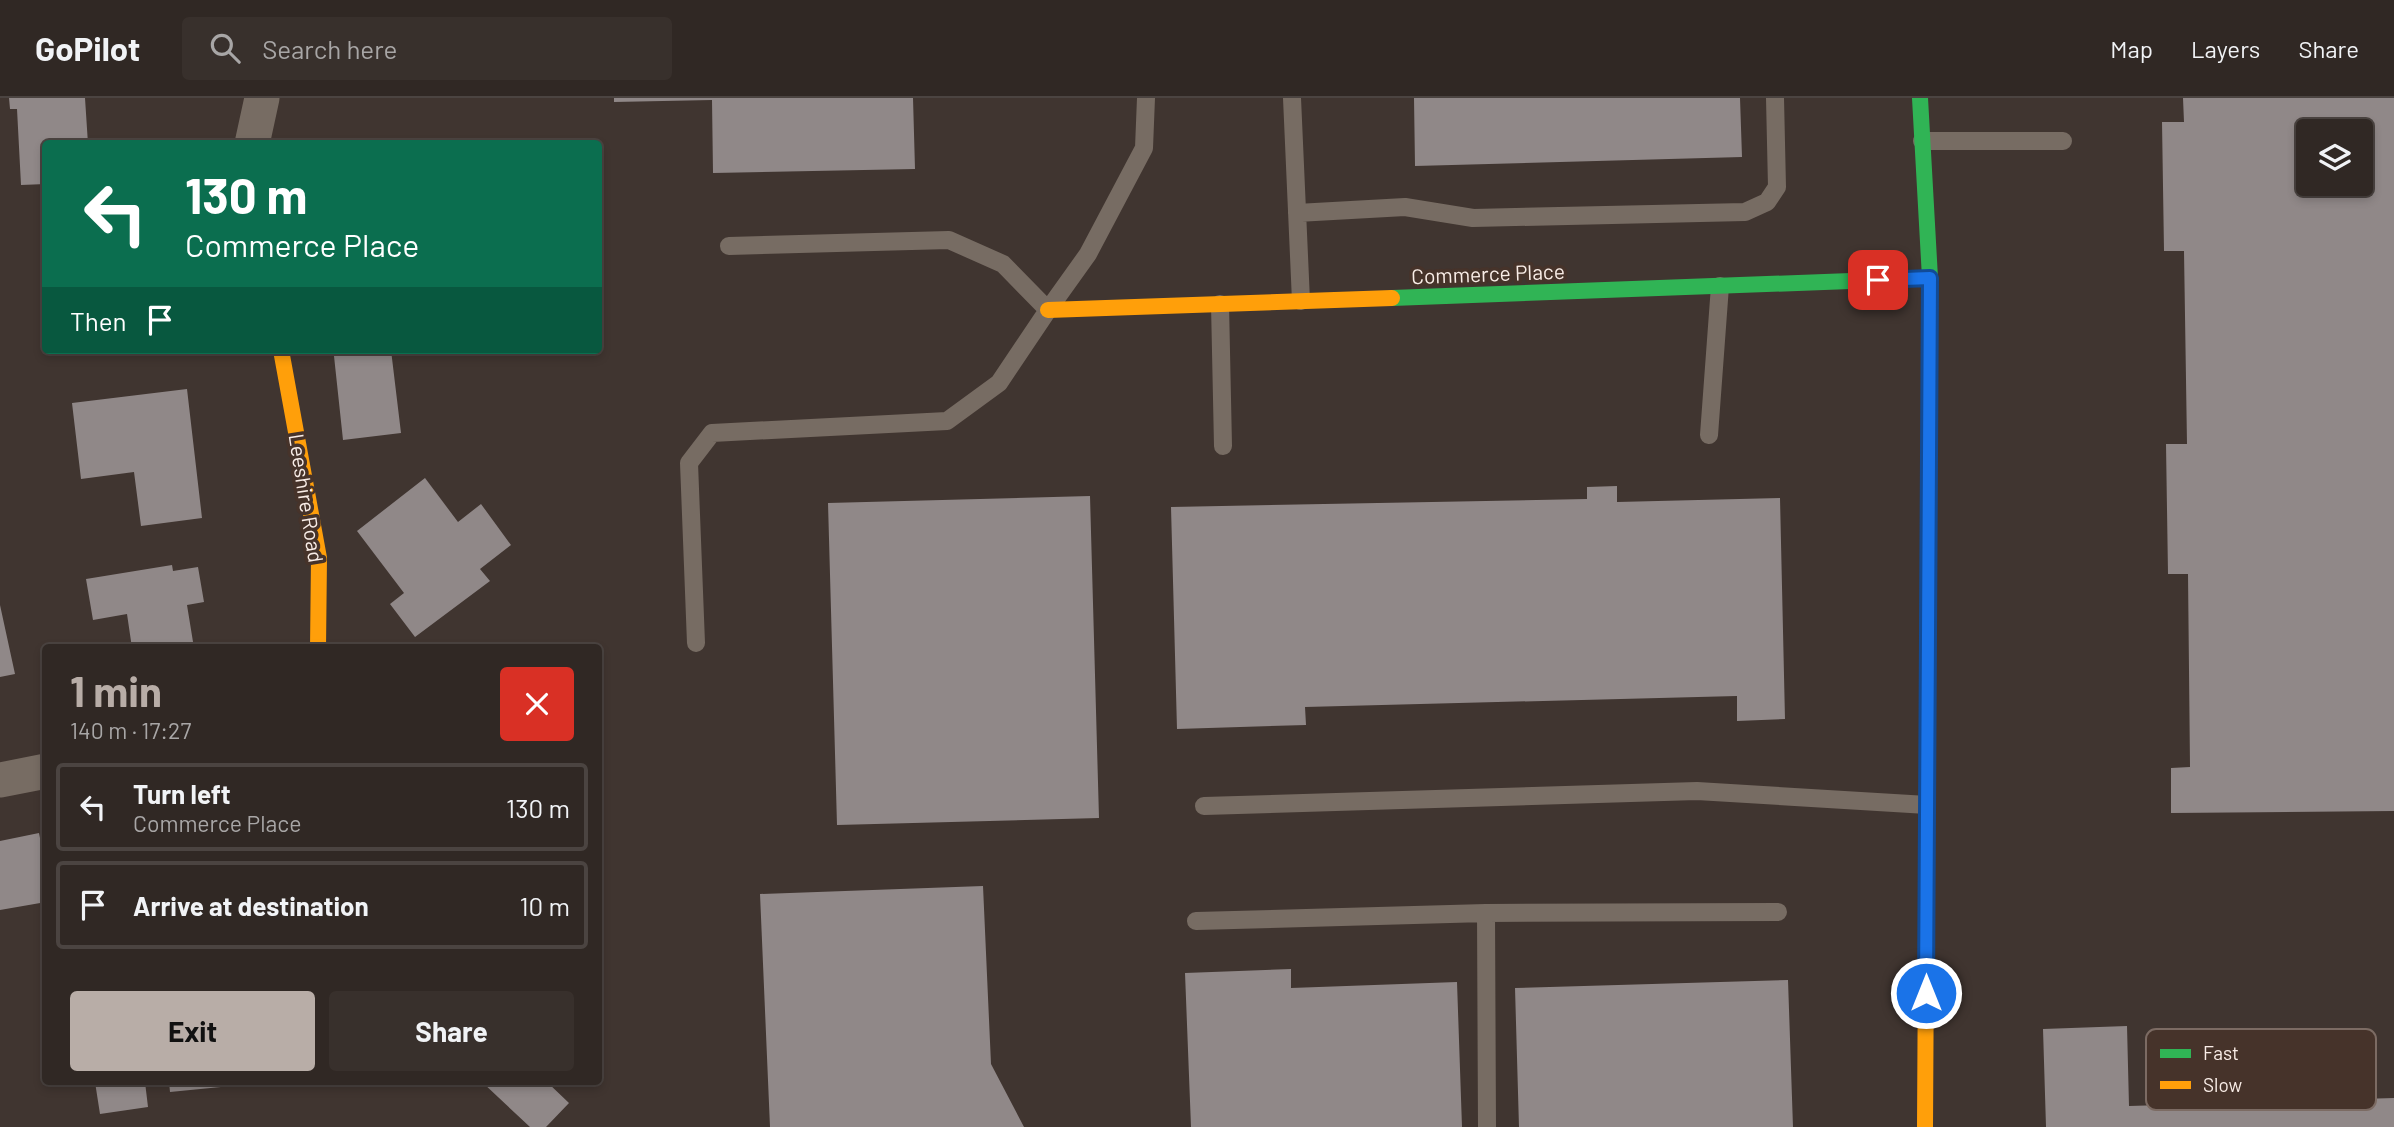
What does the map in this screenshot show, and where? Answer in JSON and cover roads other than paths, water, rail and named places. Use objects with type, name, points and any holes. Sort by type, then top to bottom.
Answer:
[{"type":"street","points":[[253,140],[262,98]]},
{"type":"street","points":[[1920,98],[1930,278],[1925,1127]]},
{"type":"street","name":"Commerce Place","points":[[1048,310],[1930,278]]},
{"type":"street","name":"Leeshire Road","points":[[282,354],[319,558],[318,644]]},
{"type":"street","points":[[0,780],[42,772]]},
{"type":"lane","points":[[696,643],[689,463],[712,433],[947,421],[999,383],[1088,254],[1144,148],[1146,98]]},
{"type":"lane","points":[[1292,98],[1301,301]]},
{"type":"lane","points":[[1297,213],[1405,207],[1473,218],[1745,212],[1767,202],[1777,187],[1775,98]]},
{"type":"lane","points":[[1923,141],[2063,141]]},
{"type":"lane","points":[[729,246],[949,240],[1003,264],[1048,310]]},
{"type":"lane","points":[[1709,435],[1720,286]]},
{"type":"lane","points":[[1220,304],[1223,446]]},
{"type":"lane","points":[[1204,806],[1697,791],[1927,805]]},
{"type":"lane","points":[[1195,920],[1486,913],[1778,912]]},
{"type":"lane","points":[[1486,913],[1487,1127]]}]
